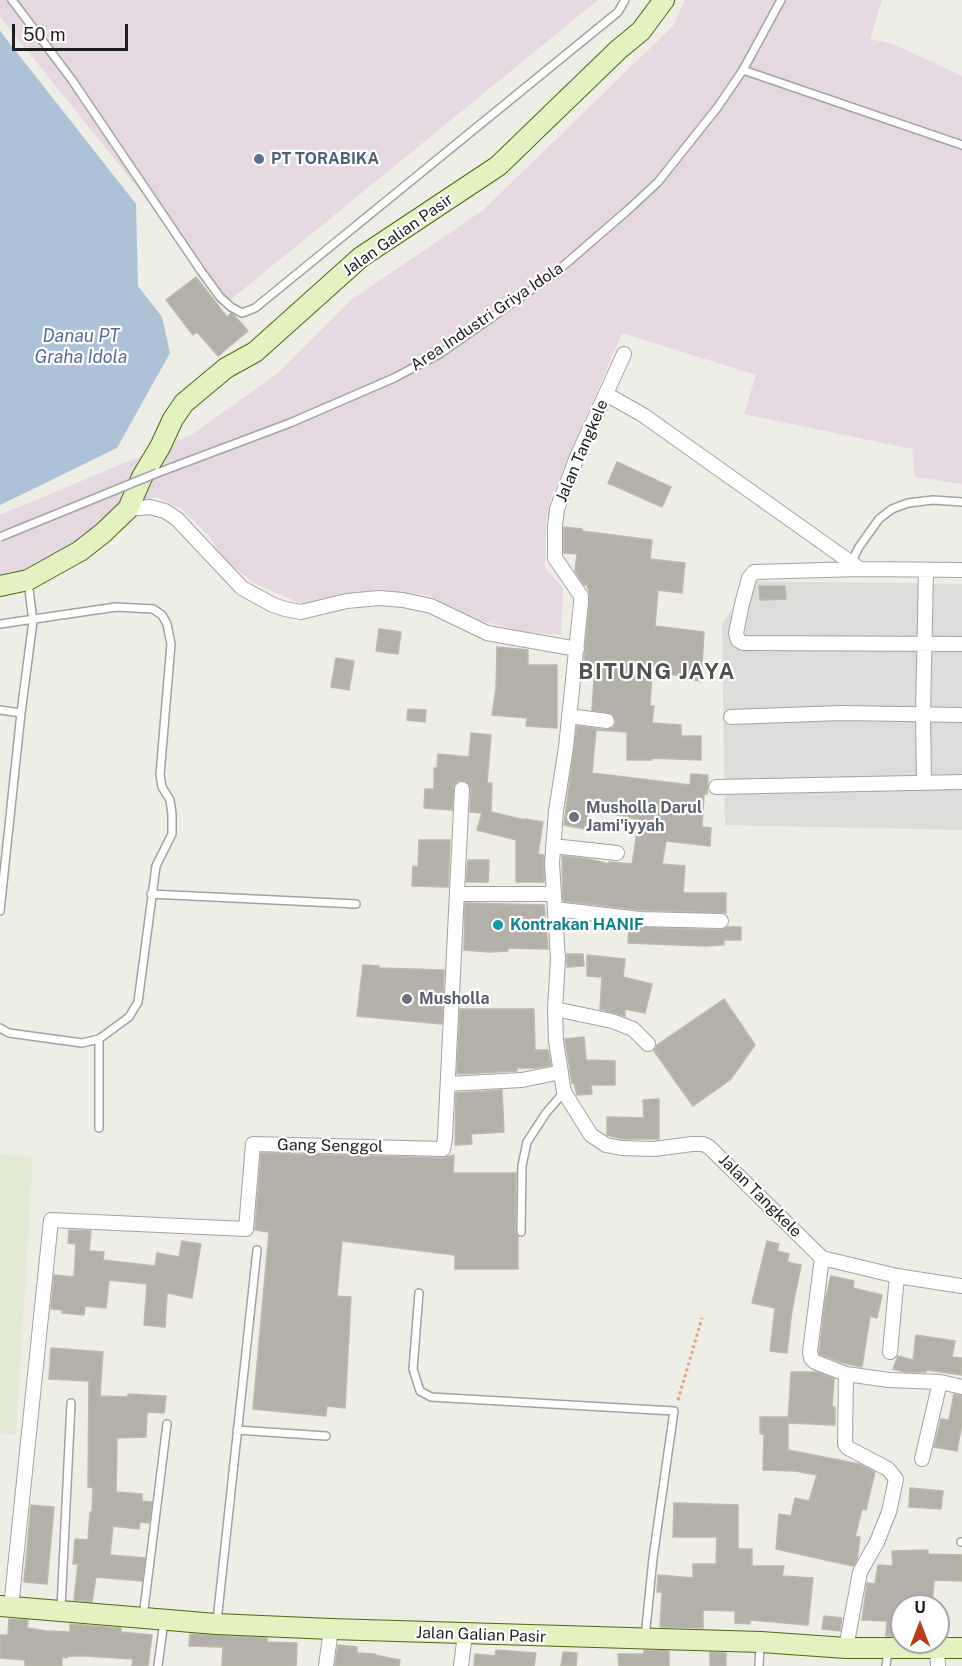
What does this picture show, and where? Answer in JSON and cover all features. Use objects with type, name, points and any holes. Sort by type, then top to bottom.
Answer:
[{"type":"street","name":"Jalan Galian Pasir","points":[[128,509],[142,477],[184,403],[226,369],[255,352],[362,257],[498,166],[618,50],[641,31],[664,0]]},
{"type":"street","name":"Jalan Tangkele","points":[[624,354],[562,494],[555,525],[555,558],[581,596],[577,649],[553,846],[558,959],[556,1041],[564,1092],[591,1135],[606,1145],[654,1149],[692,1144],[709,1147],[822,1258]]},
{"type":"street","points":[[606,394],[643,415],[855,566]]},
{"type":"street","points":[[0,586],[28,580],[80,551],[128,509],[150,507],[165,511],[177,519],[242,588],[285,609],[301,612],[347,601],[379,598],[403,600],[431,606],[487,633],[577,649]]},
{"type":"street","points":[[962,570],[855,566],[754,572],[749,578],[736,633],[738,640],[743,643],[962,644]]},
{"type":"street","points":[[924,782],[926,570]]},
{"type":"street","points":[[731,717],[842,713],[962,715]]},
{"type":"street","points":[[569,716],[607,721]]},
{"type":"street","points":[[716,787],[962,783]]},
{"type":"street","name":"Gang Senggol","points":[[6,1607],[51,1220],[246,1229],[253,1144],[442,1149],[448,1084],[462,789]]},
{"type":"street","points":[[553,846],[617,854]]},
{"type":"street","points":[[458,894],[554,894]]},
{"type":"street","points":[[555,909],[640,919],[721,921]]},
{"type":"street","points":[[555,1009],[612,1021],[633,1029],[648,1044]]},
{"type":"street","points":[[448,1084],[522,1080],[561,1072]]},
{"type":"street","points":[[962,1286],[897,1276],[822,1258],[810,1351],[811,1358],[815,1362],[846,1374],[889,1380],[940,1382],[962,1387]]},
{"type":"street","points":[[890,1352],[897,1276]]},
{"type":"street","points":[[846,1374],[845,1444],[848,1448],[888,1469],[896,1479],[889,1512],[877,1542],[860,1572],[846,1648]]},
{"type":"street","points":[[922,1459],[940,1382]]},
{"type":"street","name":"Jalan Galian Pasir","points":[[6,1607],[216,1624],[644,1640],[761,1642],[846,1648],[887,1658],[937,1657],[962,1648]]},
{"type":"street","points":[[326,1666],[331,1629]]},
{"type":"street","points":[[460,1666],[465,1634]]},
{"type":"lane","points":[[12,0],[72,80],[220,297],[242,313],[255,308],[600,27],[618,12],[625,0]]},
{"type":"lane","name":"Area Industri Griya Idola","points":[[0,537],[157,473],[290,423],[394,378],[450,346],[554,274],[658,182],[717,108],[743,70],[781,0]]},
{"type":"lane","points":[[743,70],[962,145]]},
{"type":"lane","points":[[855,566],[859,547],[879,519],[892,509],[908,503],[933,500],[962,502]]},
{"type":"lane","points":[[0,910],[33,621],[28,580]]},
{"type":"lane","points":[[0,624],[33,621],[74,612],[116,607],[153,609],[162,615],[167,624],[171,644],[171,669],[160,775],[162,787],[170,801],[172,814],[172,834],[156,866],[138,1002],[129,1017],[99,1039],[82,1043],[9,1033],[0,1028]]},
{"type":"lane","points":[[0,710],[21,713]]},
{"type":"lane","points":[[0,817],[10,818]]},
{"type":"lane","points":[[151,894],[356,904]]},
{"type":"lane","points":[[99,1039],[99,1128]]},
{"type":"lane","points":[[521,1232],[522,1166],[527,1142],[546,1113],[564,1092]]},
{"type":"lane","points":[[216,1624],[257,1250]]},
{"type":"lane","points":[[419,1293],[413,1369],[420,1391],[431,1396],[674,1411],[653,1557],[644,1640]]},
{"type":"lane","points":[[61,1611],[71,1403]]},
{"type":"lane","points":[[143,1617],[167,1424]]},
{"type":"lane","points":[[237,1430],[326,1436]]},
{"type":"lane","points":[[159,1666],[164,1619]]},
{"type":"lane","points":[[759,1666],[761,1642]]},
{"type":"path","points":[[674,1411],[702,1318]]},
{"type":"shaded area","name":"PT TORABIKA","points":[[0,0],[598,0],[229,301],[0,17]]},
{"type":"shaded area","points":[[685,0],[882,0],[870,39],[893,44],[962,76],[962,484],[915,477],[912,449],[744,414],[756,375],[622,333],[552,496],[546,518],[545,568],[563,588],[561,635],[525,632],[469,618],[429,595],[383,591],[342,596],[306,606],[254,583],[225,561],[209,536],[181,509],[156,497],[111,513],[81,540],[24,572],[0,577],[0,515],[191,435],[277,374],[351,300],[482,211],[673,26]]},
{"type":"shaded area","points":[[750,581],[962,584],[962,830],[725,825],[722,624]]},
{"type":"green space","points":[[0,1154],[33,1157],[16,1435],[0,1433]]},
{"type":"water","name":"Danau PT Graha Idola","points":[[0,31],[136,204],[138,286],[162,317],[170,353],[117,448],[0,505]]},
{"type":"building","points":[[196,277],[227,317],[231,313],[234,315],[248,331],[218,356],[197,332],[193,335],[166,300]]},
{"type":"building","points":[[617,462],[671,487],[662,507],[608,483]]},
{"type":"building","points":[[564,527],[652,540],[650,559],[685,563],[682,593],[658,590],[655,626],[704,632],[701,681],[652,672],[650,706],[654,706],[652,723],[681,725],[681,736],[701,736],[701,760],[652,758],[652,760],[627,760],[627,732],[596,730],[592,773],[690,785],[691,774],[708,775],[702,827],[711,828],[710,846],[666,841],[662,864],[685,866],[683,893],[726,893],[726,913],[641,910],[563,901],[562,856],[609,864],[609,862],[632,864],[639,820],[589,808],[585,829],[564,825],[577,726],[606,730],[614,727],[616,722],[612,714],[592,710],[595,664],[584,663],[590,595],[587,585],[584,585],[575,571],[577,554],[564,553]]},
{"type":"building","points":[[759,586],[785,586],[786,599],[760,600]]},
{"type":"building","points":[[379,629],[401,632],[398,654],[376,651]]},
{"type":"building","points":[[497,647],[528,650],[528,665],[557,665],[557,728],[526,726],[527,718],[492,715],[496,689]]},
{"type":"building","points":[[336,658],[354,661],[349,690],[331,687]]},
{"type":"building","points":[[408,709],[426,710],[425,722],[407,720]]},
{"type":"building","points":[[471,733],[491,735],[487,783],[492,783],[491,812],[543,822],[538,854],[544,855],[544,882],[516,882],[516,840],[477,830],[482,813],[470,812],[471,789],[466,781],[458,781],[454,785],[452,810],[424,808],[425,789],[434,789],[434,768],[437,768],[438,754],[469,757]]},
{"type":"building","points":[[419,840],[450,840],[448,887],[412,886],[413,866],[418,867]]},
{"type":"building","points":[[468,860],[489,860],[488,882],[466,882]]},
{"type":"building","points":[[465,903],[544,905],[548,949],[508,948],[508,951],[489,952],[464,950]]},
{"type":"building","points":[[629,927],[721,930],[728,927],[741,927],[741,940],[724,940],[724,945],[704,946],[628,943]]},
{"type":"building","points":[[567,954],[583,954],[584,966],[567,967]]},
{"type":"building","points":[[587,955],[625,959],[623,977],[652,984],[645,1013],[625,1009],[625,1016],[600,1009],[602,977],[587,976]]},
{"type":"building","points":[[363,965],[379,966],[379,968],[444,970],[442,1024],[357,1016]]},
{"type":"building","points":[[724,999],[755,1045],[730,1080],[693,1106],[654,1051],[657,1045]]},
{"type":"building","points":[[460,1009],[534,1009],[535,1050],[548,1050],[551,1065],[517,1068],[517,1071],[457,1074]]},
{"type":"building","points":[[584,1037],[586,1060],[615,1061],[615,1085],[591,1085],[592,1094],[577,1095],[574,1083],[572,1083],[565,1039]]},
{"type":"building","points":[[502,1090],[504,1132],[471,1134],[472,1144],[455,1145],[456,1093]]},
{"type":"building","points":[[659,1099],[659,1139],[622,1139],[607,1135],[607,1117],[644,1118],[643,1100]]},
{"type":"building","points":[[261,1153],[443,1158],[454,1155],[453,1173],[516,1173],[515,1232],[518,1237],[518,1269],[455,1269],[455,1255],[342,1241],[337,1296],[351,1297],[345,1408],[327,1406],[326,1416],[253,1409],[269,1232],[255,1230]]},
{"type":"building","points":[[69,1230],[91,1231],[89,1251],[104,1252],[103,1260],[155,1266],[157,1253],[179,1257],[182,1241],[201,1244],[192,1298],[167,1293],[165,1327],[144,1325],[147,1284],[109,1280],[106,1308],[85,1306],[84,1315],[62,1313],[62,1310],[51,1309],[54,1275],[74,1277],[76,1244],[68,1243]]},
{"type":"building","points":[[767,1241],[779,1244],[777,1251],[789,1254],[787,1262],[801,1265],[792,1310],[787,1353],[770,1351],[775,1308],[752,1303]]},
{"type":"building","points":[[831,1276],[854,1281],[853,1288],[882,1295],[877,1318],[870,1316],[862,1367],[819,1354],[825,1301]]},
{"type":"building","points":[[916,1335],[955,1341],[952,1357],[962,1358],[962,1375],[927,1370],[926,1372],[905,1372],[893,1369],[898,1356],[913,1360]]},
{"type":"building","points":[[51,1348],[103,1352],[100,1396],[128,1397],[128,1394],[166,1396],[164,1413],[147,1412],[146,1437],[117,1438],[116,1492],[142,1494],[142,1501],[152,1502],[149,1523],[140,1522],[139,1529],[113,1526],[110,1555],[145,1558],[142,1581],[96,1577],[92,1602],[74,1600],[78,1564],[73,1564],[75,1539],[88,1540],[90,1512],[92,1512],[93,1488],[88,1487],[89,1381],[49,1379]]},
{"type":"building","points":[[791,1372],[817,1372],[834,1379],[832,1407],[835,1407],[835,1425],[788,1423],[788,1450],[859,1464],[875,1472],[866,1510],[862,1509],[855,1537],[860,1537],[857,1560],[853,1566],[776,1549],[779,1514],[791,1516],[795,1498],[809,1501],[817,1475],[796,1471],[763,1470],[764,1434],[760,1434],[760,1417],[788,1417],[788,1422]]},
{"type":"building","points":[[954,1394],[962,1396],[962,1423],[957,1451],[934,1447],[941,1419],[949,1420]]},
{"type":"building","points":[[910,1488],[943,1491],[941,1509],[909,1507]]},
{"type":"building","points":[[674,1503],[738,1505],[738,1549],[752,1549],[752,1566],[784,1566],[782,1576],[813,1578],[808,1625],[750,1620],[750,1624],[735,1623],[735,1611],[703,1610],[703,1628],[660,1627],[662,1592],[657,1592],[658,1575],[693,1578],[693,1564],[716,1564],[717,1537],[673,1537]]},
{"type":"building","points":[[31,1505],[54,1507],[47,1584],[24,1582]]},
{"type":"building","points":[[928,1550],[928,1554],[962,1555],[962,1581],[934,1580],[933,1594],[890,1594],[890,1636],[886,1636],[887,1621],[862,1620],[867,1583],[875,1584],[878,1565],[893,1566],[892,1551]]},
{"type":"building","points":[[824,1616],[842,1618],[840,1631],[822,1629]]},
{"type":"building","points":[[9,1619],[28,1620],[27,1628],[46,1631],[70,1632],[70,1624],[121,1628],[121,1632],[152,1635],[148,1666],[132,1666],[133,1659],[67,1656],[67,1658],[62,1657],[62,1666],[25,1666],[25,1660],[0,1658],[0,1635],[8,1635]]},
{"type":"building","points":[[190,1634],[267,1638],[267,1642],[297,1643],[296,1666],[222,1666],[223,1647],[189,1646]]},
{"type":"building","points":[[338,1645],[357,1647],[357,1653],[375,1654],[400,1660],[399,1666],[335,1666]]},
{"type":"building","points":[[496,1650],[536,1653],[534,1666],[474,1666],[475,1654],[495,1656]]},
{"type":"building","points":[[644,1650],[669,1651],[669,1666],[619,1666],[618,1654],[644,1654]]},
{"type":"building","points":[[563,1652],[577,1653],[576,1666],[561,1666]]},
{"type":"building","points":[[710,1652],[726,1653],[726,1666],[710,1666]]},
{"type":"place","name":"PT TORABIKA","points":[[259,159]]},
{"type":"place","name":"Musholla Darul Jami'iyyah","points":[[574,817]]},
{"type":"place","name":"Kontrakan HANIF","points":[[498,925]]},
{"type":"place","name":"Musholla","points":[[407,999]]},
{"type":"district","name":"BITUNG JAYA","points":[[657,672]]}]
